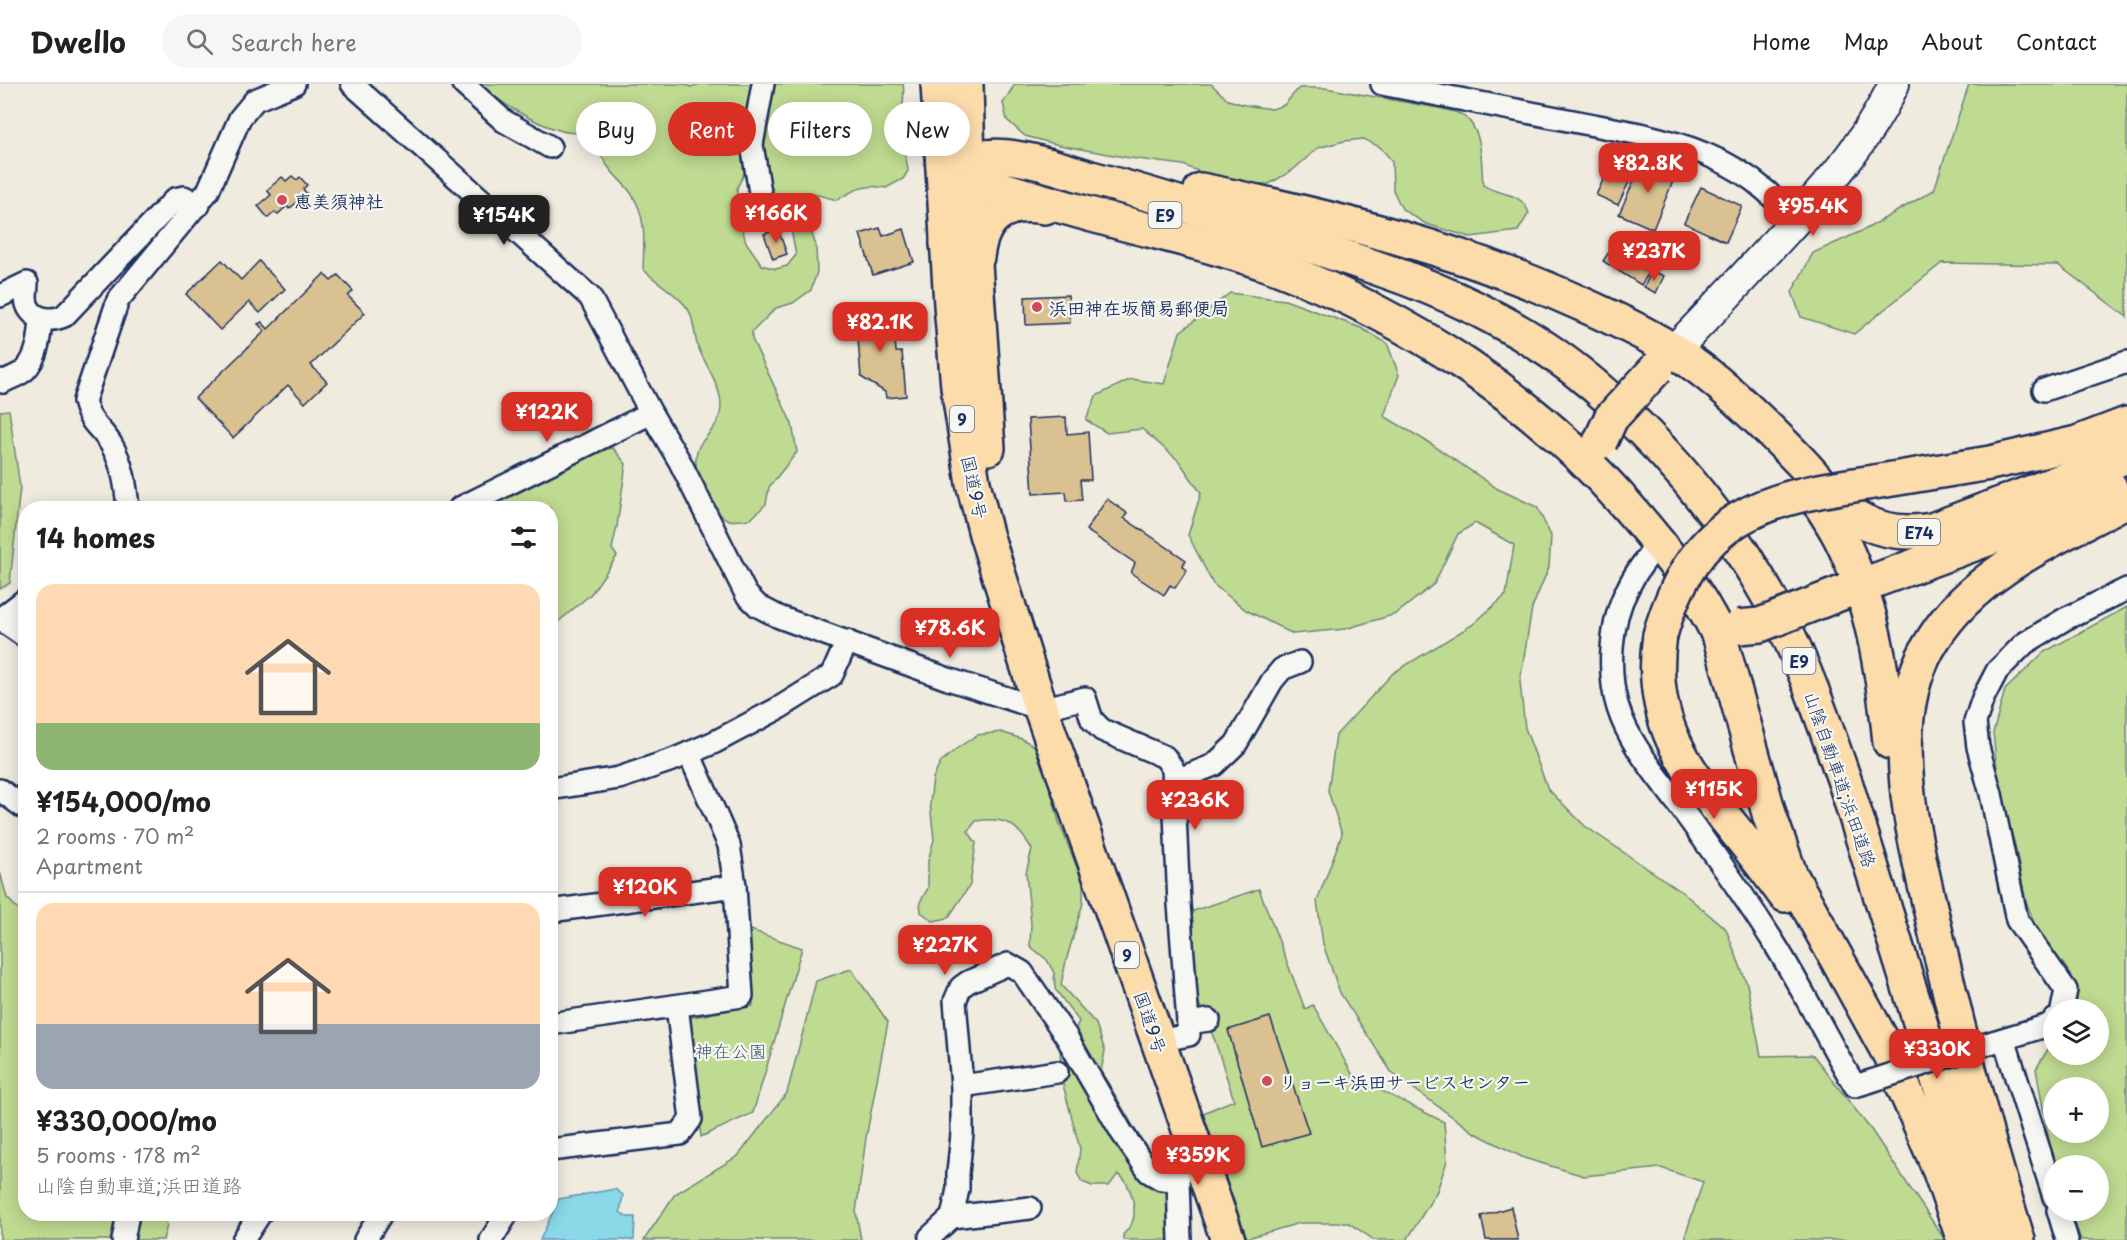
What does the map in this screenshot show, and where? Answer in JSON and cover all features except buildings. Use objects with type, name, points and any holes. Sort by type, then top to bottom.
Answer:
[{"type":"highway","points":[[957,87],[985,136],[1002,152],[1033,162]]},
{"type":"highway","name":"国道9号","points":[[957,87],[956,164],[947,244],[958,387],[973,483],[986,534],[1041,709],[1228,1240]]},
{"type":"highway","points":[[956,164],[989,157],[1033,162],[1197,189],[1293,209],[1372,229],[1478,262],[1595,310],[1665,359],[1701,369],[1745,408],[1782,449],[1840,537],[1852,589],[1879,657],[1886,697],[1893,771],[1905,843],[2018,1240]]},
{"type":"highway","name":"E9","points":[[1033,162],[1201,209],[1363,263]]},
{"type":"highway","points":[[956,164],[1037,198],[1096,217]]},
{"type":"highway","name":"国道9号","points":[[956,164],[975,274],[982,391],[992,479],[1004,555],[1028,668]]},
{"type":"highway","name":"E9","points":[[956,164],[1363,263]]},
{"type":"highway","points":[[975,274],[980,241],[985,229],[1000,212],[1012,206],[1032,205],[1096,217],[1150,229],[1248,258],[1350,299],[1463,362],[1537,418],[1602,477],[1659,543],[1708,612],[1720,638],[1779,847],[1790,874],[1890,1055],[1938,1166],[1964,1240]]},
{"type":"highway","name":"山陰自動車道;浜田道路","points":[[1363,263],[1452,297],[1497,319],[1540,345],[1580,374],[1653,440],[1687,478],[1720,519],[1749,563],[1775,609],[1824,722],[1846,785],[1988,1240]]},
{"type":"highway","points":[[1602,477],[1598,457],[1600,442],[1611,418],[1665,359]]},
{"type":"highway","name":"E74","points":[[1745,408],[1851,514],[1878,527],[1902,532],[1932,530],[1959,521],[2127,456]]},
{"type":"highway","points":[[1861,1002],[1789,900],[1700,787],[1684,763],[1669,730],[1658,688],[1656,660],[1668,608],[1679,583],[1713,538],[1733,522],[1755,510],[1790,497],[1821,489],[2001,460],[2077,443],[2127,424]]},
{"type":"highway","points":[[1708,612],[1726,624],[1739,627],[1760,625],[2020,527],[2127,480]]},
{"type":"highway","points":[[1951,1001],[1923,874],[1909,795],[1905,729],[1908,706],[1922,659],[1933,638],[1962,601],[1982,584],[2029,554],[2127,500]]},
{"type":"street","points":[[127,501],[120,461],[111,443],[88,417],[84,401],[118,300],[199,205],[208,191],[240,118],[255,100],[294,84]]},
{"type":"street","points":[[352,84],[590,297],[651,413],[680,462],[746,594],[758,606],[779,617],[948,679],[1041,709],[1084,698],[1092,720],[1102,730],[1165,757],[1173,769],[1179,904],[1189,1035],[1158,1041]]},
{"type":"street","points":[[463,84],[504,121],[550,147]]},
{"type":"street","points":[[764,84],[752,145],[764,216]]},
{"type":"street","points":[[1382,84],[1640,134],[1679,144],[1713,156],[1742,173],[1767,192],[1795,222]]},
{"type":"street","points":[[1665,359],[1795,222],[1844,164],[1871,126],[1894,84]]},
{"type":"street","points":[[0,296],[27,283],[26,300],[31,311],[41,318],[52,321],[64,316],[175,199],[184,197],[199,205]]},
{"type":"street","points":[[0,380],[3,381],[25,371],[34,356],[41,318]]},
{"type":"street","points":[[2044,390],[2127,362]]},
{"type":"street","points":[[474,501],[651,413]]},
{"type":"street","points":[[1659,543],[1640,566],[1626,590],[1618,618],[1611,647],[1618,707],[1629,735],[1774,944],[1855,1086],[2043,1027]]},
{"type":"street","points":[[2064,999],[2066,990],[2017,920],[1991,794],[1978,747],[1975,722],[1983,698],[1997,671],[2025,643],[2065,619],[2127,589]]},
{"type":"street","points":[[18,605],[0,619],[18,631]]},
{"type":"street","points":[[558,788],[619,778],[689,753],[779,708],[832,675],[846,641]]},
{"type":"street","points":[[1174,781],[1214,765],[1236,744],[1272,681],[1282,669],[1300,662]]},
{"type":"street","points":[[558,1023],[742,996],[735,886],[729,845],[689,753]]},
{"type":"street","points":[[0,790],[18,803]]},
{"type":"street","points":[[558,910],[735,886]]},
{"type":"street","points":[[930,1240],[930,1237],[952,1217],[958,1189],[962,1134],[962,1086],[955,1001],[961,987],[968,982],[1008,964],[1022,972],[1066,1036],[1122,1133],[1149,1172],[1161,1179],[1178,1180]]},
{"type":"street","points":[[558,1149],[680,1134],[691,1119],[677,1006]]},
{"type":"street","points":[[1188,1023],[1209,1020]]},
{"type":"street","points":[[1998,1040],[2043,1166]]},
{"type":"street","points":[[962,1086],[1058,1072]]},
{"type":"street","points":[[1180,1240],[1178,1180],[1189,1130]]},
{"type":"street","points":[[952,1217],[1030,1208]]},
{"type":"street","points":[[123,1240],[127,1221]]},
{"type":"street","points":[[243,1240],[255,1221]]},
{"type":"street","points":[[365,1240],[377,1221]]},
{"type":"street","points":[[491,1240],[503,1221]]},
{"type":"street","points":[[2061,1221],[2067,1240]]},
{"type":"green space","points":[[479,84],[684,84],[691,87],[700,84],[756,84],[752,102],[668,102],[668,156],[744,156],[745,172],[737,188],[738,214],[746,242],[762,265],[776,269],[787,266],[796,255],[792,234],[763,170],[761,142],[768,105],[768,156],[872,156],[872,102],[769,102],[772,84],[903,84],[903,102],[884,102],[884,156],[905,156],[908,171],[903,179],[886,188],[873,186],[860,188],[837,200],[814,194],[809,197],[803,207],[816,246],[817,272],[811,290],[793,303],[776,308],[752,332],[752,339],[792,424],[797,452],[769,487],[766,504],[751,519],[729,520],[716,510],[705,493],[696,465],[697,450],[717,422],[720,414],[720,397],[697,344],[693,321],[688,309],[643,269],[644,240],[640,211],[631,193],[602,156],[656,156],[656,102],[576,102],[576,133],[551,128],[498,99]]},
{"type":"green space","points":[[1015,84],[1211,84],[1228,100],[1272,109],[1284,105],[1299,88],[1325,88],[1444,109],[1462,115],[1474,128],[1480,147],[1483,185],[1515,197],[1521,201],[1529,213],[1518,231],[1470,237],[1426,224],[1402,209],[1393,190],[1392,161],[1380,147],[1363,139],[1318,148],[1293,170],[1269,184],[1228,183],[1183,165],[1059,145],[1025,136],[1007,120],[1003,103]]},
{"type":"green space","points":[[1969,84],[2127,84],[2127,317],[2058,265],[1942,263],[1854,334],[1801,317],[1792,292],[1813,253],[1866,229],[1934,190]]},
{"type":"green space","points":[[1230,293],[1285,300],[1361,328],[1387,343],[1399,375],[1384,416],[1498,489],[1537,507],[1551,536],[1549,567],[1532,608],[1520,682],[1525,728],[1548,789],[1585,826],[1682,892],[1726,929],[1747,984],[1761,1056],[1813,1055],[1872,1131],[1945,1240],[1686,1240],[1686,1233],[1703,1182],[1661,1168],[1584,1176],[1524,1158],[1475,1133],[1392,1073],[1340,993],[1323,944],[1317,901],[1342,834],[1328,791],[1336,735],[1393,673],[1472,625],[1506,595],[1514,545],[1475,523],[1458,534],[1434,584],[1396,614],[1345,629],[1293,634],[1246,610],[1213,584],[1188,535],[1201,493],[1179,461],[1142,429],[1107,433],[1086,420],[1096,396],[1131,379],[1164,384],[1180,332]]},
{"type":"green space","points":[[9,410],[20,487],[10,583],[0,589],[0,411]]},
{"type":"green space","points":[[613,448],[626,464],[612,549],[617,556],[591,594],[558,622],[558,501],[491,501],[591,452]]},
{"type":"green space","points":[[2127,607],[2127,1240],[2081,1240],[2074,1221],[2109,1221],[2109,1155],[2054,1155],[2049,1143],[2109,1143],[2109,1077],[2043,1077],[2043,1108],[2036,1069],[2043,1057],[2043,1065],[2109,1065],[2109,999],[2077,999],[2078,992],[2061,962],[2036,929],[2025,898],[2015,845],[2000,796],[1993,733],[2005,690],[2044,652]]},
{"type":"green space","points":[[1001,732],[1022,739],[1040,749],[1059,822],[1083,883],[1083,903],[1061,985],[1096,1024],[1105,1051],[1101,1071],[1157,1167],[1173,1184],[1175,1240],[1124,1240],[1123,1235],[1134,1217],[1132,1196],[1126,1183],[1118,1174],[1109,1186],[1092,1186],[1082,1182],[1077,1173],[1080,1149],[1061,1077],[1060,1047],[1074,1033],[1079,1021],[1055,989],[1054,973],[1047,960],[1030,946],[1031,924],[1026,873],[1032,849],[1021,833],[1003,821],[976,821],[968,831],[976,843],[970,885],[948,918],[933,921],[921,912],[920,902],[928,888],[928,860],[934,840],[930,803],[933,778],[941,762],[956,749],[977,735]]},
{"type":"green space","points":[[0,872],[7,898],[18,909],[18,1221],[166,1221],[167,1226],[163,1240],[0,1240]]},
{"type":"green space","points":[[1259,889],[1305,1009],[1313,1005],[1354,1077],[1444,1122],[1447,1161],[1437,1191],[1407,1240],[1374,1240],[1349,1223],[1300,1223],[1247,1238],[1203,1113],[1234,1100],[1215,1041],[1198,1001],[1190,912]]},
{"type":"green space","name":"神在公園","points":[[748,929],[802,948],[753,1113],[701,1137],[688,1018],[753,1006]]},
{"type":"green space","points":[[851,969],[888,1022],[866,1138],[856,1212],[861,1240],[644,1240],[675,1194],[738,1156],[787,1093],[816,981]]},
{"type":"water","points":[[615,1189],[623,1195],[620,1212],[627,1217],[635,1217],[634,1240],[540,1240],[549,1221],[558,1221],[559,1199]]},
{"type":"place","name":"恵美須神社","points":[[282,200]]},
{"type":"place","name":"浜田神在坂簡易郵便局","points":[[1037,307]]},
{"type":"place","name":"リョーキ浜田サービスセンター","points":[[1267,1081]]}]
